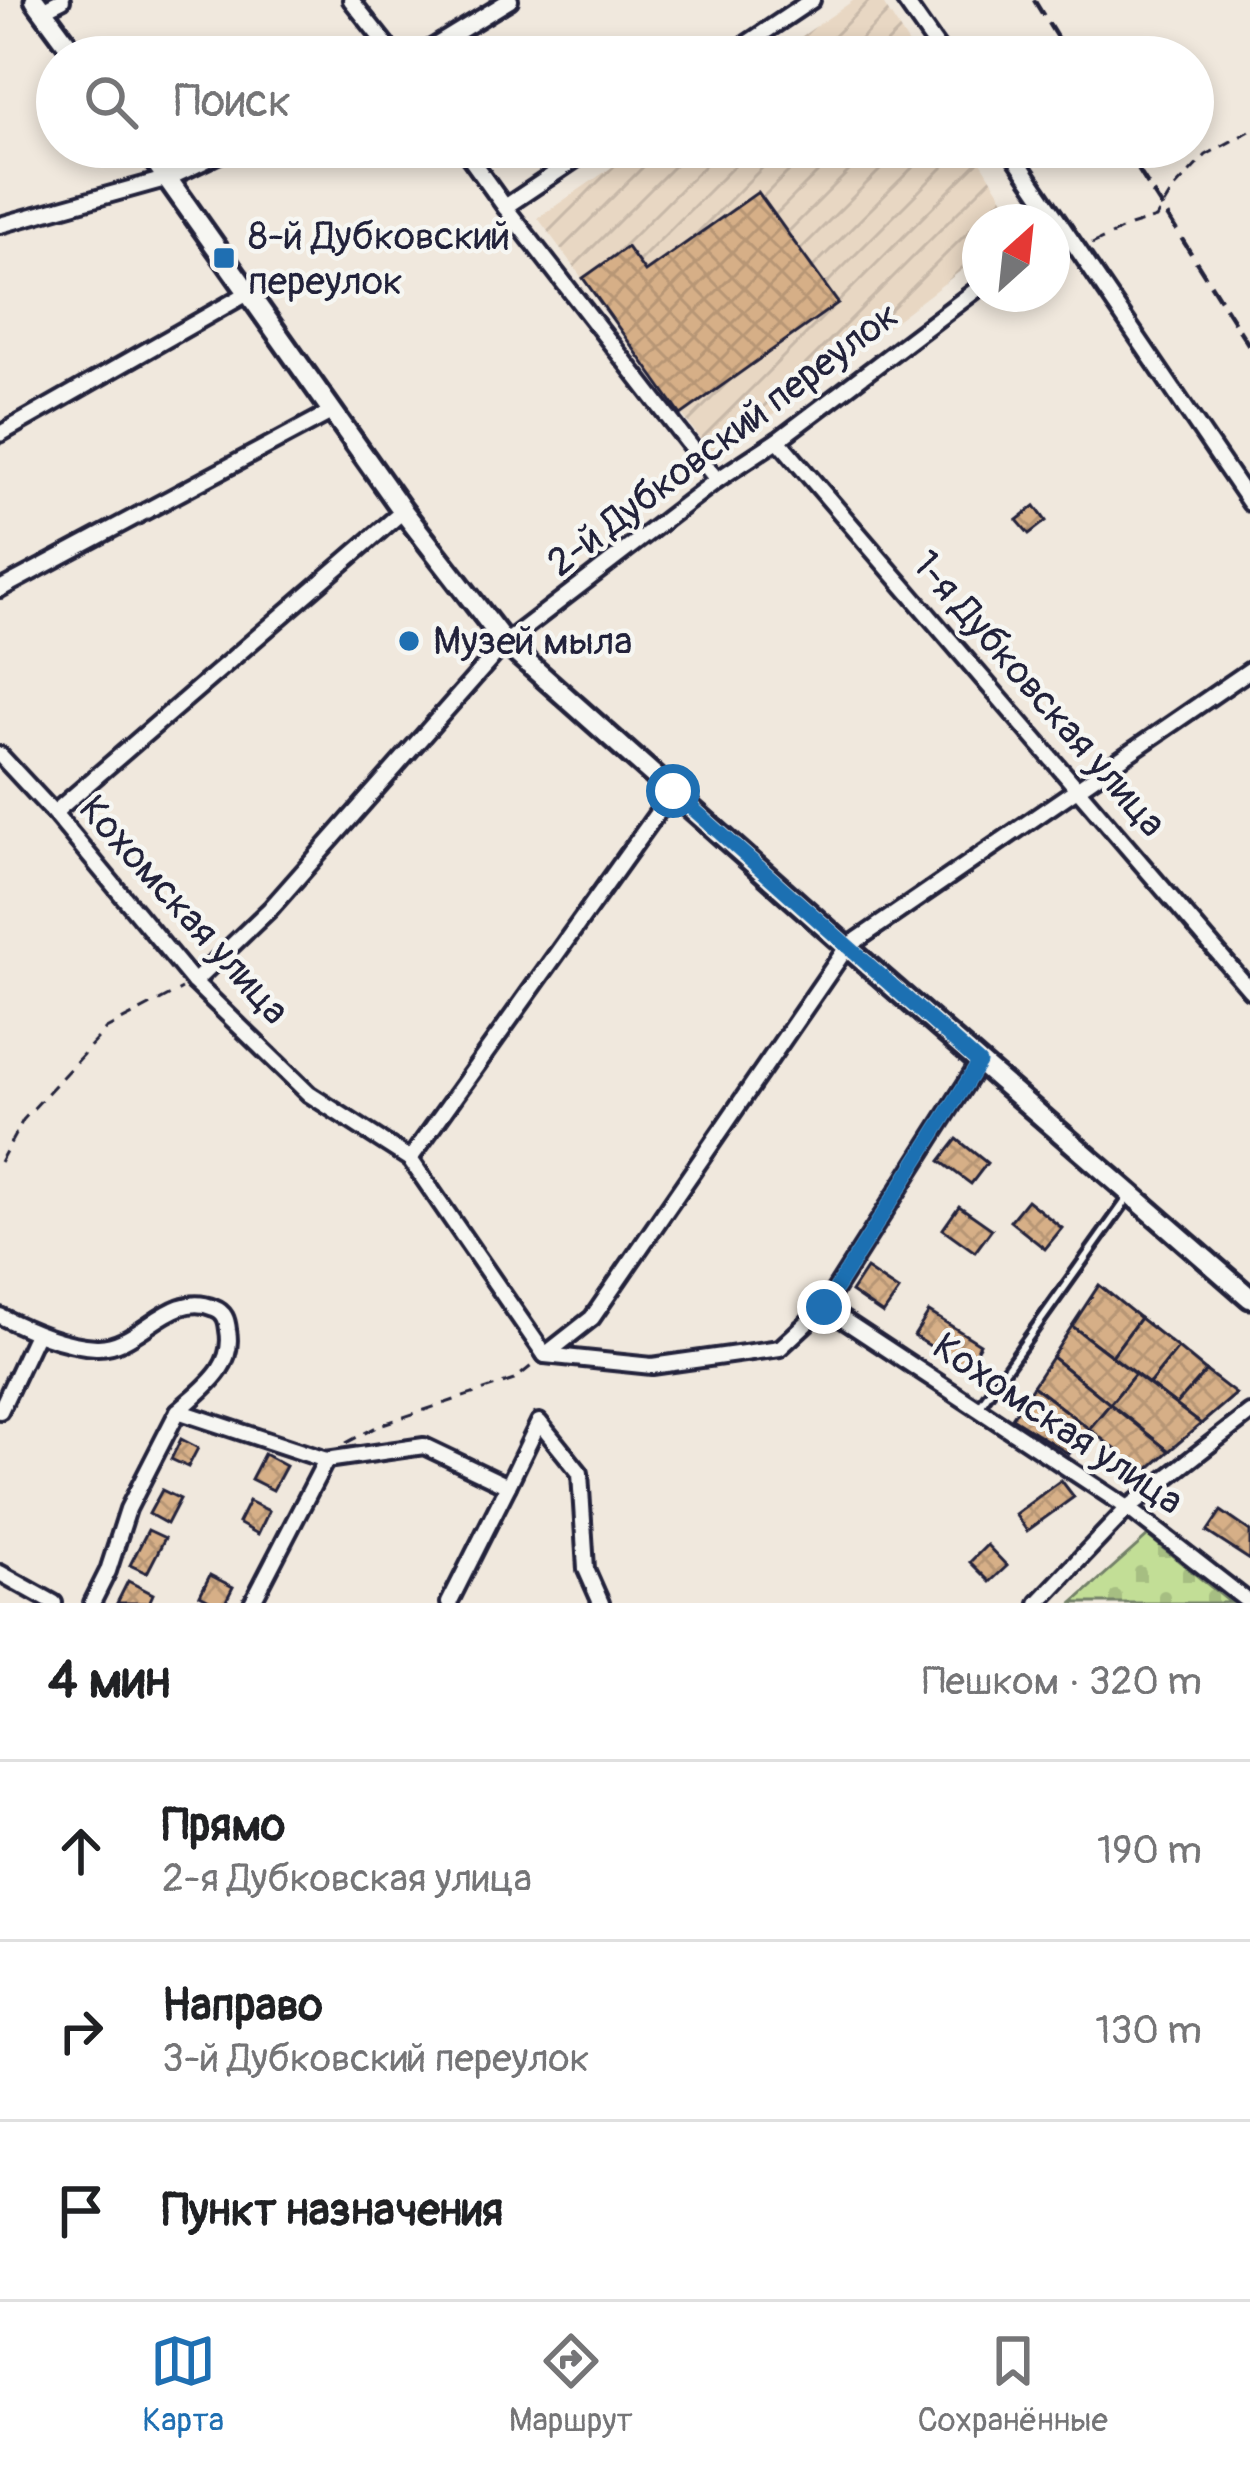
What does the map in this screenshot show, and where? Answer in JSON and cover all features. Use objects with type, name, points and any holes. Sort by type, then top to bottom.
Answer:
[{"type":"main road","points":[[38,5],[61,36]]},
{"type":"main road","points":[[161,168],[331,412],[506,643],[1250,1298]]},
{"type":"street","points":[[38,5],[62,0]]},
{"type":"street","points":[[351,0],[379,36]]},
{"type":"street","points":[[451,36],[510,0]]},
{"type":"street","points":[[758,36],[812,0]]},
{"type":"street","points":[[904,0],[929,36]]},
{"type":"street","points":[[0,225],[190,168]]},
{"type":"street","points":[[477,168],[717,480]]},
{"type":"street","points":[[505,207],[563,168]]},
{"type":"street","points":[[1021,168],[1043,204]]},
{"type":"street","points":[[1070,240],[1250,503]]},
{"type":"street","points":[[0,434],[248,292]]},
{"type":"street","name":"2-й Дубковский переулок","points":[[194,982],[270,910],[506,643],[717,480],[778,440],[962,301]]},
{"type":"street","points":[[0,589],[331,412]]},
{"type":"street","name":"1-я Дубковская улица","points":[[778,440],[1250,990]]},
{"type":"street","points":[[54,813],[403,511]]},
{"type":"street","points":[[545,1355],[592,1318],[847,947],[1250,670]]},
{"type":"street","name":"Кохомская улица","points":[[0,755],[194,982],[309,1094],[410,1159],[545,1355]]},
{"type":"street","points":[[410,1159],[673,791]]},
{"type":"street","points":[[545,1355],[652,1366],[780,1348],[824,1307],[979,1063]]},
{"type":"street","points":[[0,1316],[36,1334],[94,1347],[121,1344],[172,1310],[199,1305],[214,1308],[226,1320],[228,1356],[219,1374],[178,1411],[128,1509],[92,1603]]},
{"type":"street","name":"Кохомская улица","points":[[824,1307],[1128,1508],[1250,1603]]},
{"type":"street","points":[[0,1411],[36,1334]]},
{"type":"street","points":[[178,1411],[326,1460],[424,1446],[508,1486]]},
{"type":"street","points":[[1038,1603],[1128,1508],[1250,1413]]},
{"type":"street","points":[[449,1603],[539,1422],[580,1474],[586,1569],[601,1603]]},
{"type":"street","points":[[252,1603],[326,1460]]},
{"type":"street","points":[[0,1573],[54,1603]]},
{"type":"lane","points":[[977,1408],[1130,1195]]},
{"type":"path","points":[[1214,150],[1250,131]]},
{"type":"path","points":[[1080,250],[1156,218],[1193,168]]},
{"type":"path","points":[[0,1162],[22,1120],[106,1029],[194,982]]},
{"type":"path","points":[[326,1460],[353,1437],[380,1424],[514,1380],[545,1355]]},
{"type":"shaded area","points":[[854,0],[881,0],[904,36],[802,36]]},
{"type":"shaded area","points":[[611,168],[985,168],[1007,204],[962,204],[962,270],[715,459],[538,218]]},
{"type":"green space","points":[[1148,1536],[1231,1603],[1073,1603]]},
{"type":"building","points":[[758,192],[838,303],[681,415],[583,278],[627,247],[645,272]]},
{"type":"building","points":[[1035,506],[1046,521],[1029,534],[1017,520]]},
{"type":"building","points":[[957,1139],[987,1163],[971,1184],[940,1161]]},
{"type":"building","points":[[1027,1200],[1062,1228],[1045,1249],[1010,1221]]},
{"type":"building","points":[[959,1206],[992,1229],[975,1252],[943,1229]]},
{"type":"building","points":[[866,1269],[899,1291],[883,1314],[851,1292]]},
{"type":"building","points":[[1099,1285],[1140,1318],[1112,1356],[1072,1326]]},
{"type":"building","points":[[929,1312],[980,1344],[966,1368],[914,1336]]},
{"type":"building","points":[[1140,1318],[1178,1348],[1149,1384],[1112,1356]]},
{"type":"building","points":[[1072,1326],[1135,1374],[1110,1404],[1052,1357]]},
{"type":"building","points":[[1178,1348],[1206,1371],[1176,1405],[1149,1384]]},
{"type":"building","points":[[1052,1357],[1110,1404],[1089,1429],[1033,1386]]},
{"type":"building","points":[[1206,1371],[1236,1394],[1201,1424],[1176,1405]]},
{"type":"building","points":[[1135,1374],[1201,1424],[1169,1451],[1110,1404]]},
{"type":"building","points":[[1033,1386],[1089,1429],[1069,1454],[1012,1418]]},
{"type":"building","points":[[1110,1404],[1169,1451],[1145,1472],[1089,1429]]},
{"type":"building","points":[[181,1439],[198,1448],[188,1467],[171,1459]]},
{"type":"building","points":[[264,1454],[286,1466],[273,1490],[251,1479]]},
{"type":"building","points":[[1061,1480],[1074,1497],[1027,1531],[1015,1514]]},
{"type":"building","points":[[162,1490],[180,1499],[167,1524],[149,1514]]},
{"type":"building","points":[[249,1501],[269,1511],[258,1534],[238,1523]]},
{"type":"building","points":[[1221,1511],[1250,1531],[1250,1560],[1207,1532]]},
{"type":"building","points":[[148,1530],[165,1538],[147,1573],[130,1565]]},
{"type":"building","points":[[987,1545],[1007,1566],[990,1582],[970,1562]]},
{"type":"building","points":[[210,1575],[233,1587],[225,1603],[200,1595]]},
{"type":"building","points":[[128,1581],[153,1594],[149,1603],[117,1603]]},
{"type":"railway","points":[[1034,0],[1056,36]]},
{"type":"railway","points":[[1137,168],[1250,347]]},
{"type":"place","name":"8-й Дубковский переулок","points":[[224,258]]},
{"type":"place","name":"Музей мыла","points":[[409,641]]},
{"type":"route","points":[[673,791],[979,1063],[824,1307]]}]
